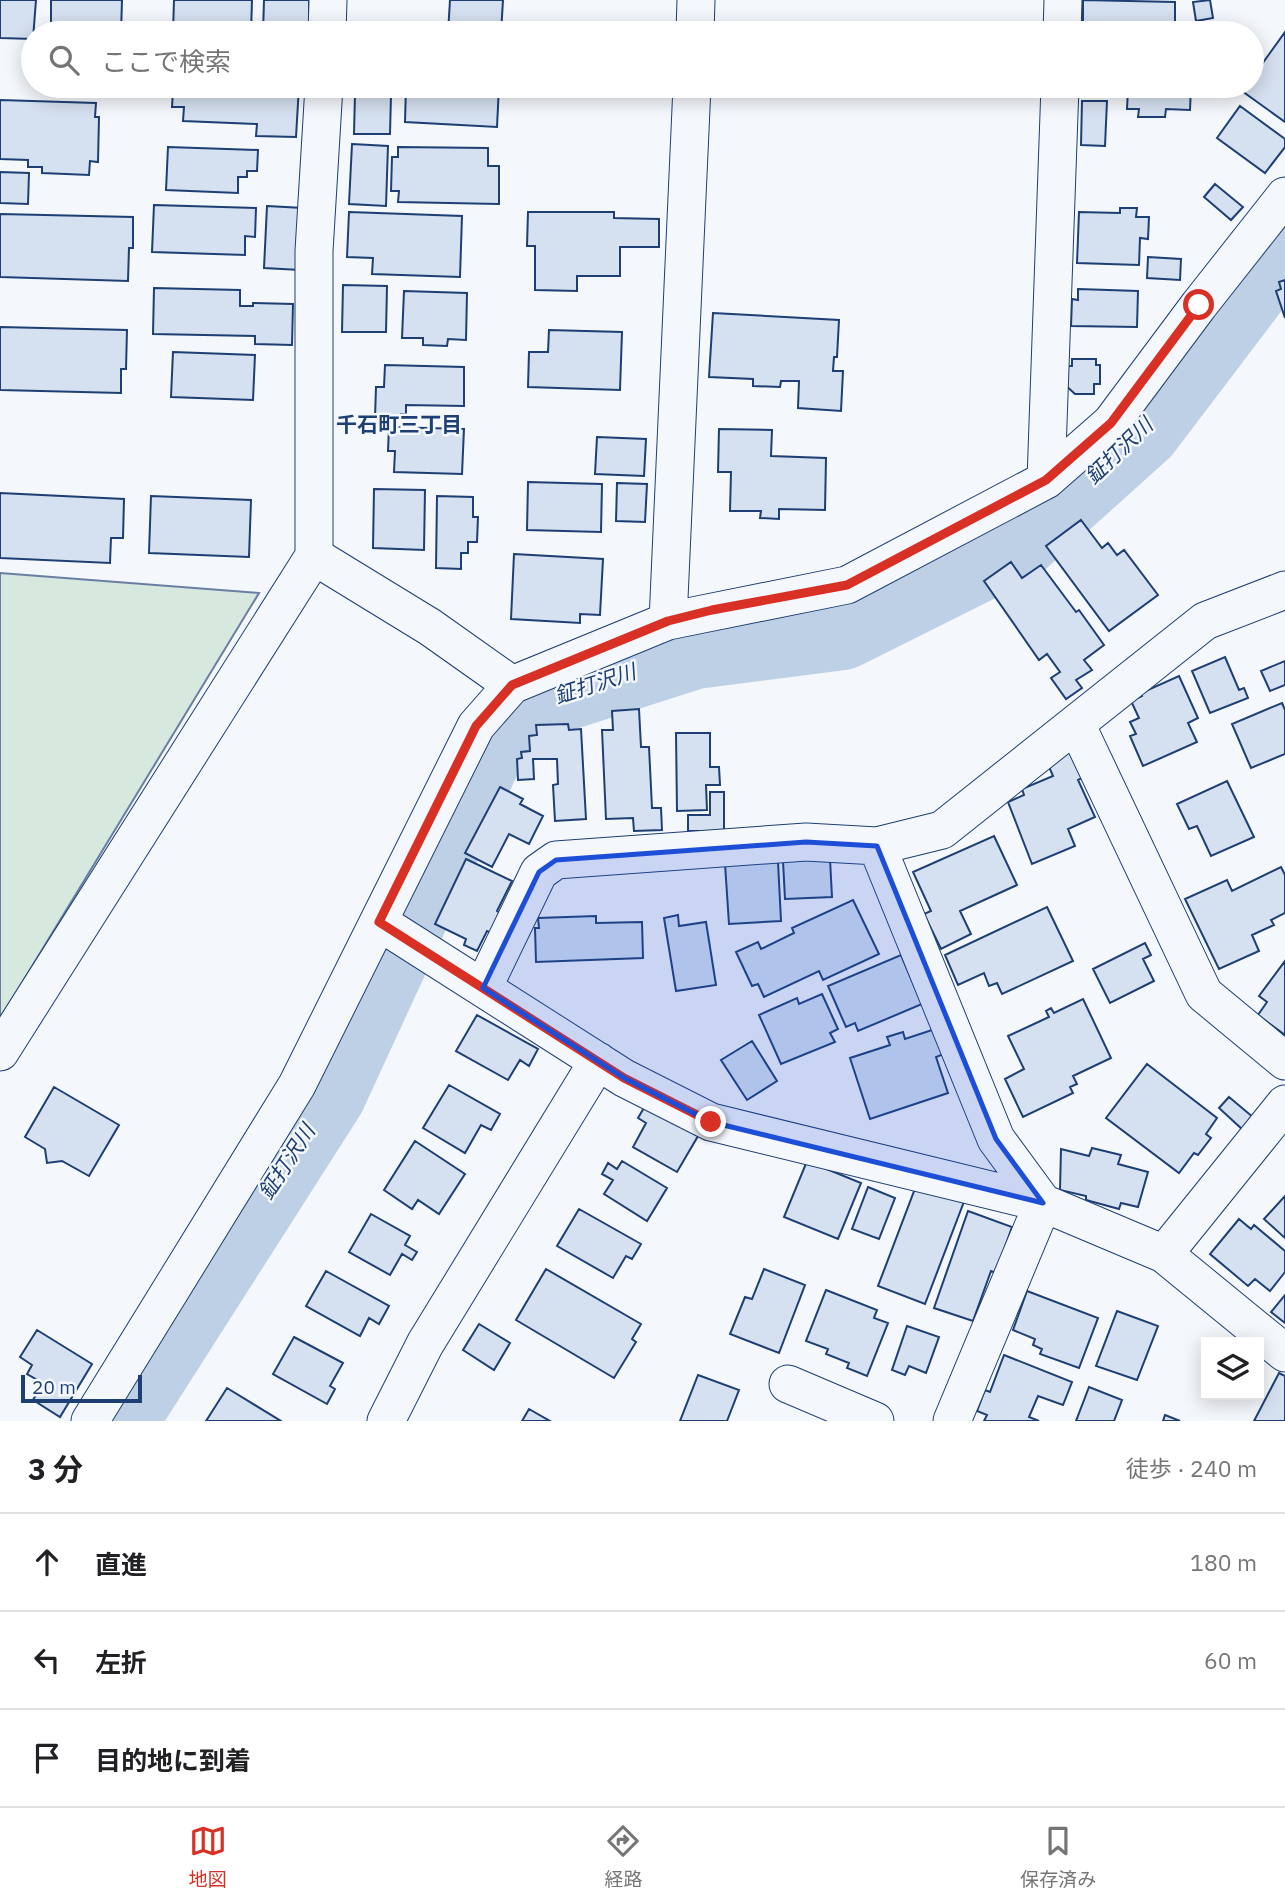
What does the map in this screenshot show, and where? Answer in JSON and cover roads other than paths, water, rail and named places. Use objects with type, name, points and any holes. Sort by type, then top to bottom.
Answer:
[{"type":"street","points":[[327,21],[328,0]]},
{"type":"street","points":[[695,21],[696,0]]},
{"type":"street","points":[[1062,21],[1063,0]]},
{"type":"street","points":[[0,1052],[314,556],[314,251],[323,98]]},
{"type":"street","points":[[668,621],[691,98]]},
{"type":"street","points":[[1046,480],[1060,98]]},
{"type":"street","points":[[90,1421],[297,1085],[476,726],[512,685],[668,621],[712,610],[847,585],[1046,480],[1111,423],[1285,196]]},
{"type":"street","points":[[314,556],[430,627],[512,685]]},
{"type":"street","points":[[483,988],[539,872],[556,860],[806,842],[877,846],[942,830],[1205,621],[1285,590]]},
{"type":"street","points":[[1076,724],[1204,994],[1285,1061]]},
{"type":"street","points":[[877,846],[996,1139],[1043,1203]]},
{"type":"street","points":[[380,922],[624,1078],[711,1122],[1043,1203],[1164,1254],[1285,1353]]},
{"type":"street","points":[[386,1421],[425,1344],[597,1061]]},
{"type":"street","points":[[1164,1254],[1285,1104]]},
{"type":"street","points":[[952,1421],[1043,1203]]},
{"type":"street","points":[[788,1384],[875,1421]]},
{"type":"waterway","name":"鉦打沢川","points":[[121,1421],[329,1095],[488,750],[539,702],[695,652],[843,633],[1015,547],[1144,431],[1285,245]]},
{"type":"district","name":"千石町三丁目","points":[[399,425]]}]
